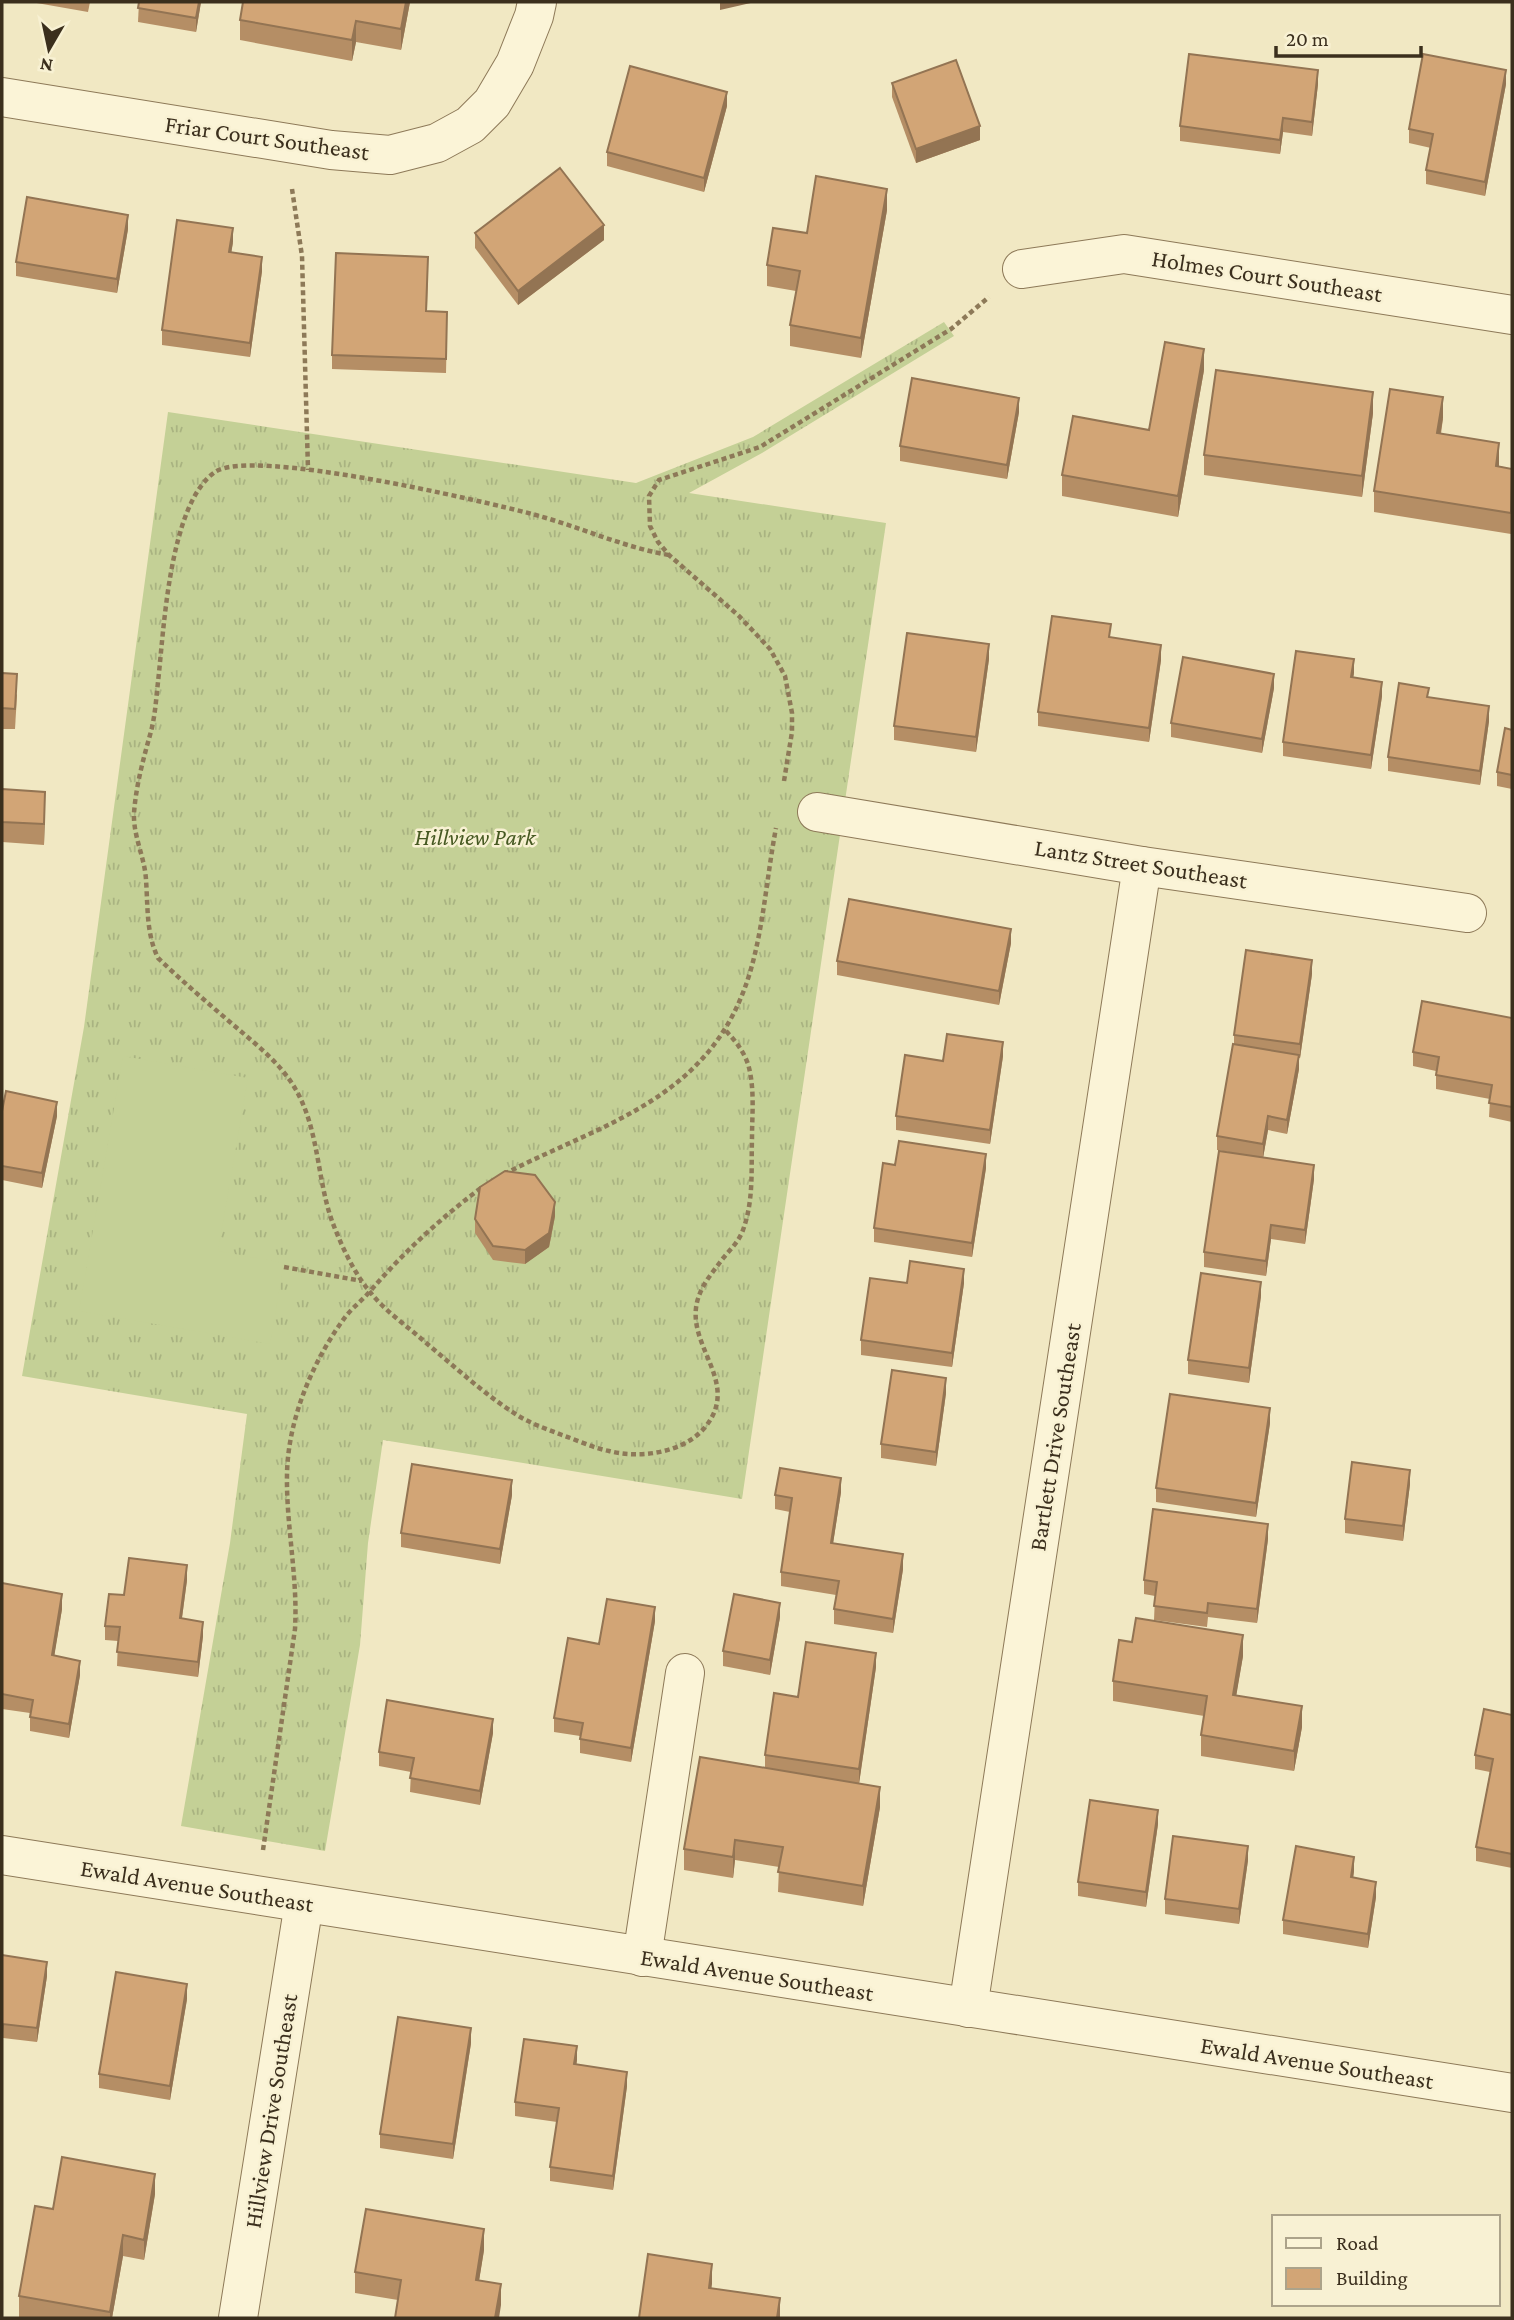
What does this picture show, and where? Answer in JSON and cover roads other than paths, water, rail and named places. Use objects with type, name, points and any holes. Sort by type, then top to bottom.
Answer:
[{"type":"street","name":"Friar Court Southeast","points":[[2,97],[331,150],[390,155],[437,143],[470,125],[492,103],[515,64],[537,2]]},
{"type":"street","name":"Holmes Court Southeast","points":[[1022,269],[1124,254],[1512,315]]},
{"type":"street","name":"Lantz Street Southeast","points":[[817,812],[1142,866],[1467,913]]},
{"type":"street","name":"Bartlett Drive Southeast","points":[[968,2008],[1142,866]]},
{"type":"street","points":[[642,1957],[685,1673]]},
{"type":"street","name":"Ewald Avenue Southeast","points":[[2,1855],[1512,2093]]},
{"type":"street","name":"Hillview Drive Southeast","points":[[238,2318],[304,1903]]},
{"type":"park label","name":"Hillview Park","points":[[475,837]]}]
